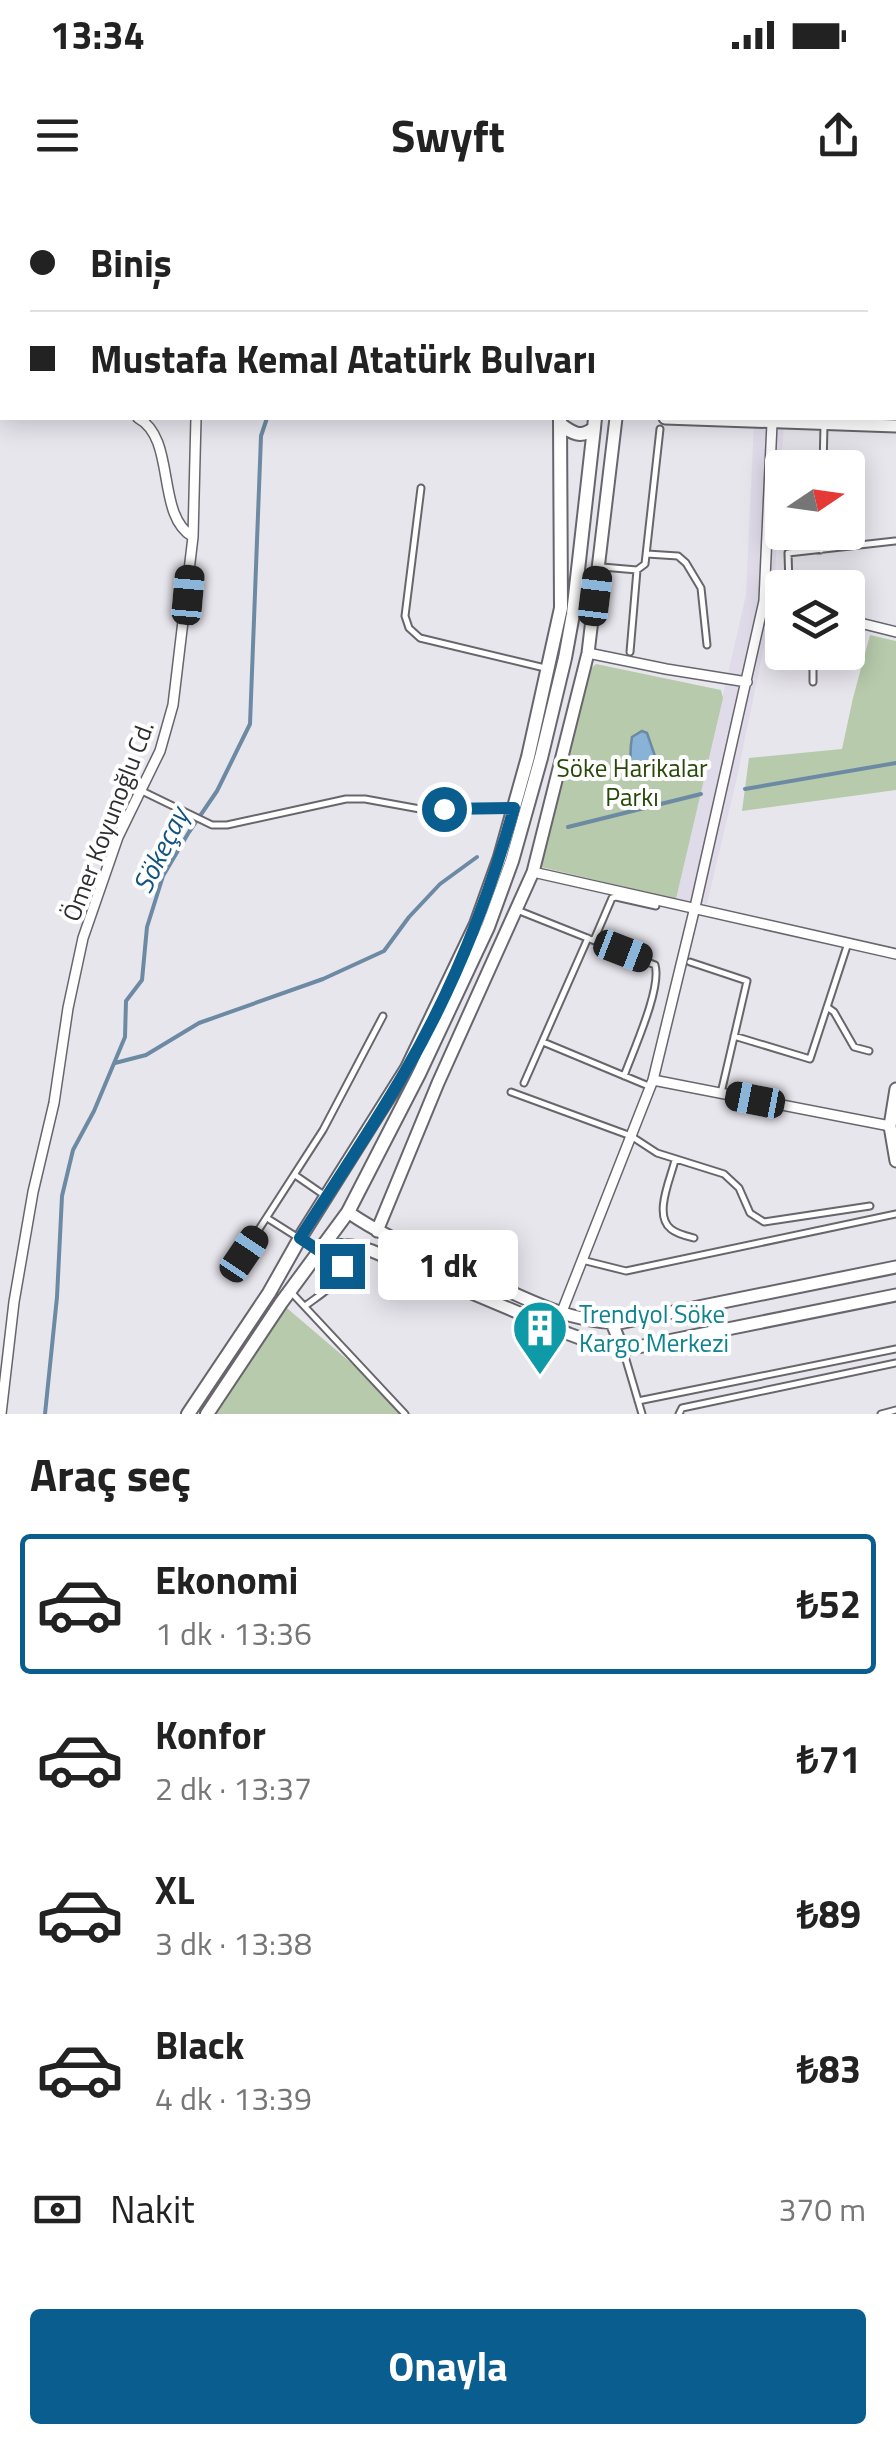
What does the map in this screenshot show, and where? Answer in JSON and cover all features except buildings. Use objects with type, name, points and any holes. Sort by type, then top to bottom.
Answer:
[{"type":"main road","points":[[560,421],[577,435],[584,434],[594,423]]},
{"type":"main road","points":[[188,1414],[269,1293],[407,1068],[476,924],[528,757],[561,608],[560,421]]},
{"type":"main road","points":[[207,1414],[348,1212],[488,927],[542,758],[570,628],[594,423]]},
{"type":"main road","points":[[326,1197],[348,1212]]},
{"type":"main road","points":[[300,1238],[321,1252]]},
{"type":"street","points":[[142,420],[159,444],[166,486],[180,523],[194,537]]},
{"type":"street","name":"Ömer Koyunoğlu Cd.","points":[[1,1414],[17,1284],[83,938],[118,836],[160,751],[173,705],[194,537],[196,420]]},
{"type":"street","points":[[376,1231],[532,872],[588,653],[616,420]]},
{"type":"street","points":[[662,423],[693,420]]},
{"type":"street","points":[[758,420],[824,425],[859,421],[896,426]]},
{"type":"street","points":[[561,1314],[652,1083],[695,907],[764,601],[772,423]]},
{"type":"street","points":[[865,624],[896,632]]},
{"type":"street","points":[[588,653],[747,682]]},
{"type":"street","points":[[532,872],[896,954]]},
{"type":"street","points":[[652,1083],[893,1126]]},
{"type":"street","points":[[896,1089],[896,1160]]},
{"type":"street","points":[[348,1212],[376,1231],[561,1314],[595,1323],[612,1323],[896,1267]]},
{"type":"street","points":[[321,1252],[341,1244],[372,1250],[569,1334],[623,1350],[896,1294]]},
{"type":"street","points":[[612,1323],[623,1350]]},
{"type":"lane","points":[[630,652],[638,570],[645,564],[647,554],[662,423]]},
{"type":"lane","points":[[823,450],[824,425]]},
{"type":"lane","points":[[421,488],[405,616],[409,628],[420,638],[548,669]]},
{"type":"lane","points":[[865,545],[895,541]]},
{"type":"lane","points":[[789,570],[788,553],[821,550]]},
{"type":"lane","points":[[647,554],[678,556],[686,563],[702,588],[707,645]]},
{"type":"lane","points":[[598,567],[638,570]]},
{"type":"lane","points":[[813,670],[813,682]]},
{"type":"lane","points":[[142,790],[212,825],[264,818],[346,799],[365,798],[420,809],[514,808]]},
{"type":"lane","points":[[524,1083],[610,900],[614,897],[656,906]]},
{"type":"lane","points":[[516,910],[652,962],[657,972],[650,1004],[624,1076]]},
{"type":"lane","points":[[734,1036],[810,1058],[848,943]]},
{"type":"lane","points":[[690,962],[747,981],[721,1093]]},
{"type":"lane","points":[[827,1007],[834,1012],[854,1047],[868,1051]]},
{"type":"lane","points":[[244,1254],[324,1130],[384,1016]]},
{"type":"lane","points":[[542,1041],[624,1076],[652,1083]]},
{"type":"lane","points":[[511,1092],[631,1136],[675,1160],[724,1174],[739,1188],[750,1213],[764,1222],[870,1206]]},
{"type":"lane","points":[[675,1160],[664,1218],[674,1231],[694,1238]]},
{"type":"lane","points":[[294,1175],[326,1197]]},
{"type":"lane","points":[[582,1260],[626,1272],[896,1214]]},
{"type":"lane","points":[[267,1218],[300,1238]]},
{"type":"lane","points":[[304,1306],[334,1283],[342,1266],[341,1244]]},
{"type":"lane","points":[[290,1291],[405,1414]]},
{"type":"lane","points":[[638,1401],[896,1349]]},
{"type":"lane","points":[[623,1350],[642,1414]]},
{"type":"lane","points":[[679,1414],[682,1408],[896,1362]]},
{"type":"lane","points":[[881,1414],[896,1410]]},
{"type":"shaded area","points":[[754,421],[784,423],[782,450],[765,450],[765,550],[776,550],[775,570],[765,570],[765,642],[737,777],[707,904],[676,899],[746,595]]},
{"type":"green space","points":[[870,635],[896,641],[896,790],[742,811],[749,758],[842,749],[861,670],[865,670]]},
{"type":"green space","name":"Söke Harikalar Parkı","points":[[596,664],[721,690],[723,698],[676,899],[541,867],[588,671]]},
{"type":"green space","points":[[281,1303],[411,1414],[207,1414]]},
{"type":"water","points":[[642,731],[647,733],[662,765],[636,776],[631,763],[631,742]]},
{"type":"waterway","name":"Sökeçay","points":[[45,1414],[62,1196],[73,1150],[125,1037],[126,1001],[142,980],[147,927],[163,876],[217,791],[250,724],[261,436],[266,420]]},
{"type":"waterway","points":[[745,789],[896,763]]},
{"type":"waterway","points":[[568,827],[701,794]]},
{"type":"waterway","points":[[115,1063],[146,1055],[199,1023],[323,979],[384,951],[440,884],[477,857]]},
{"type":"place","name":"Trendyol Söke Kargo Merkezi","points":[[540,1377]]},
{"type":"route","points":[[342,1266],[341,1244],[321,1252],[300,1238],[407,1068],[437,1010],[476,924],[514,808],[444,809]]}]
